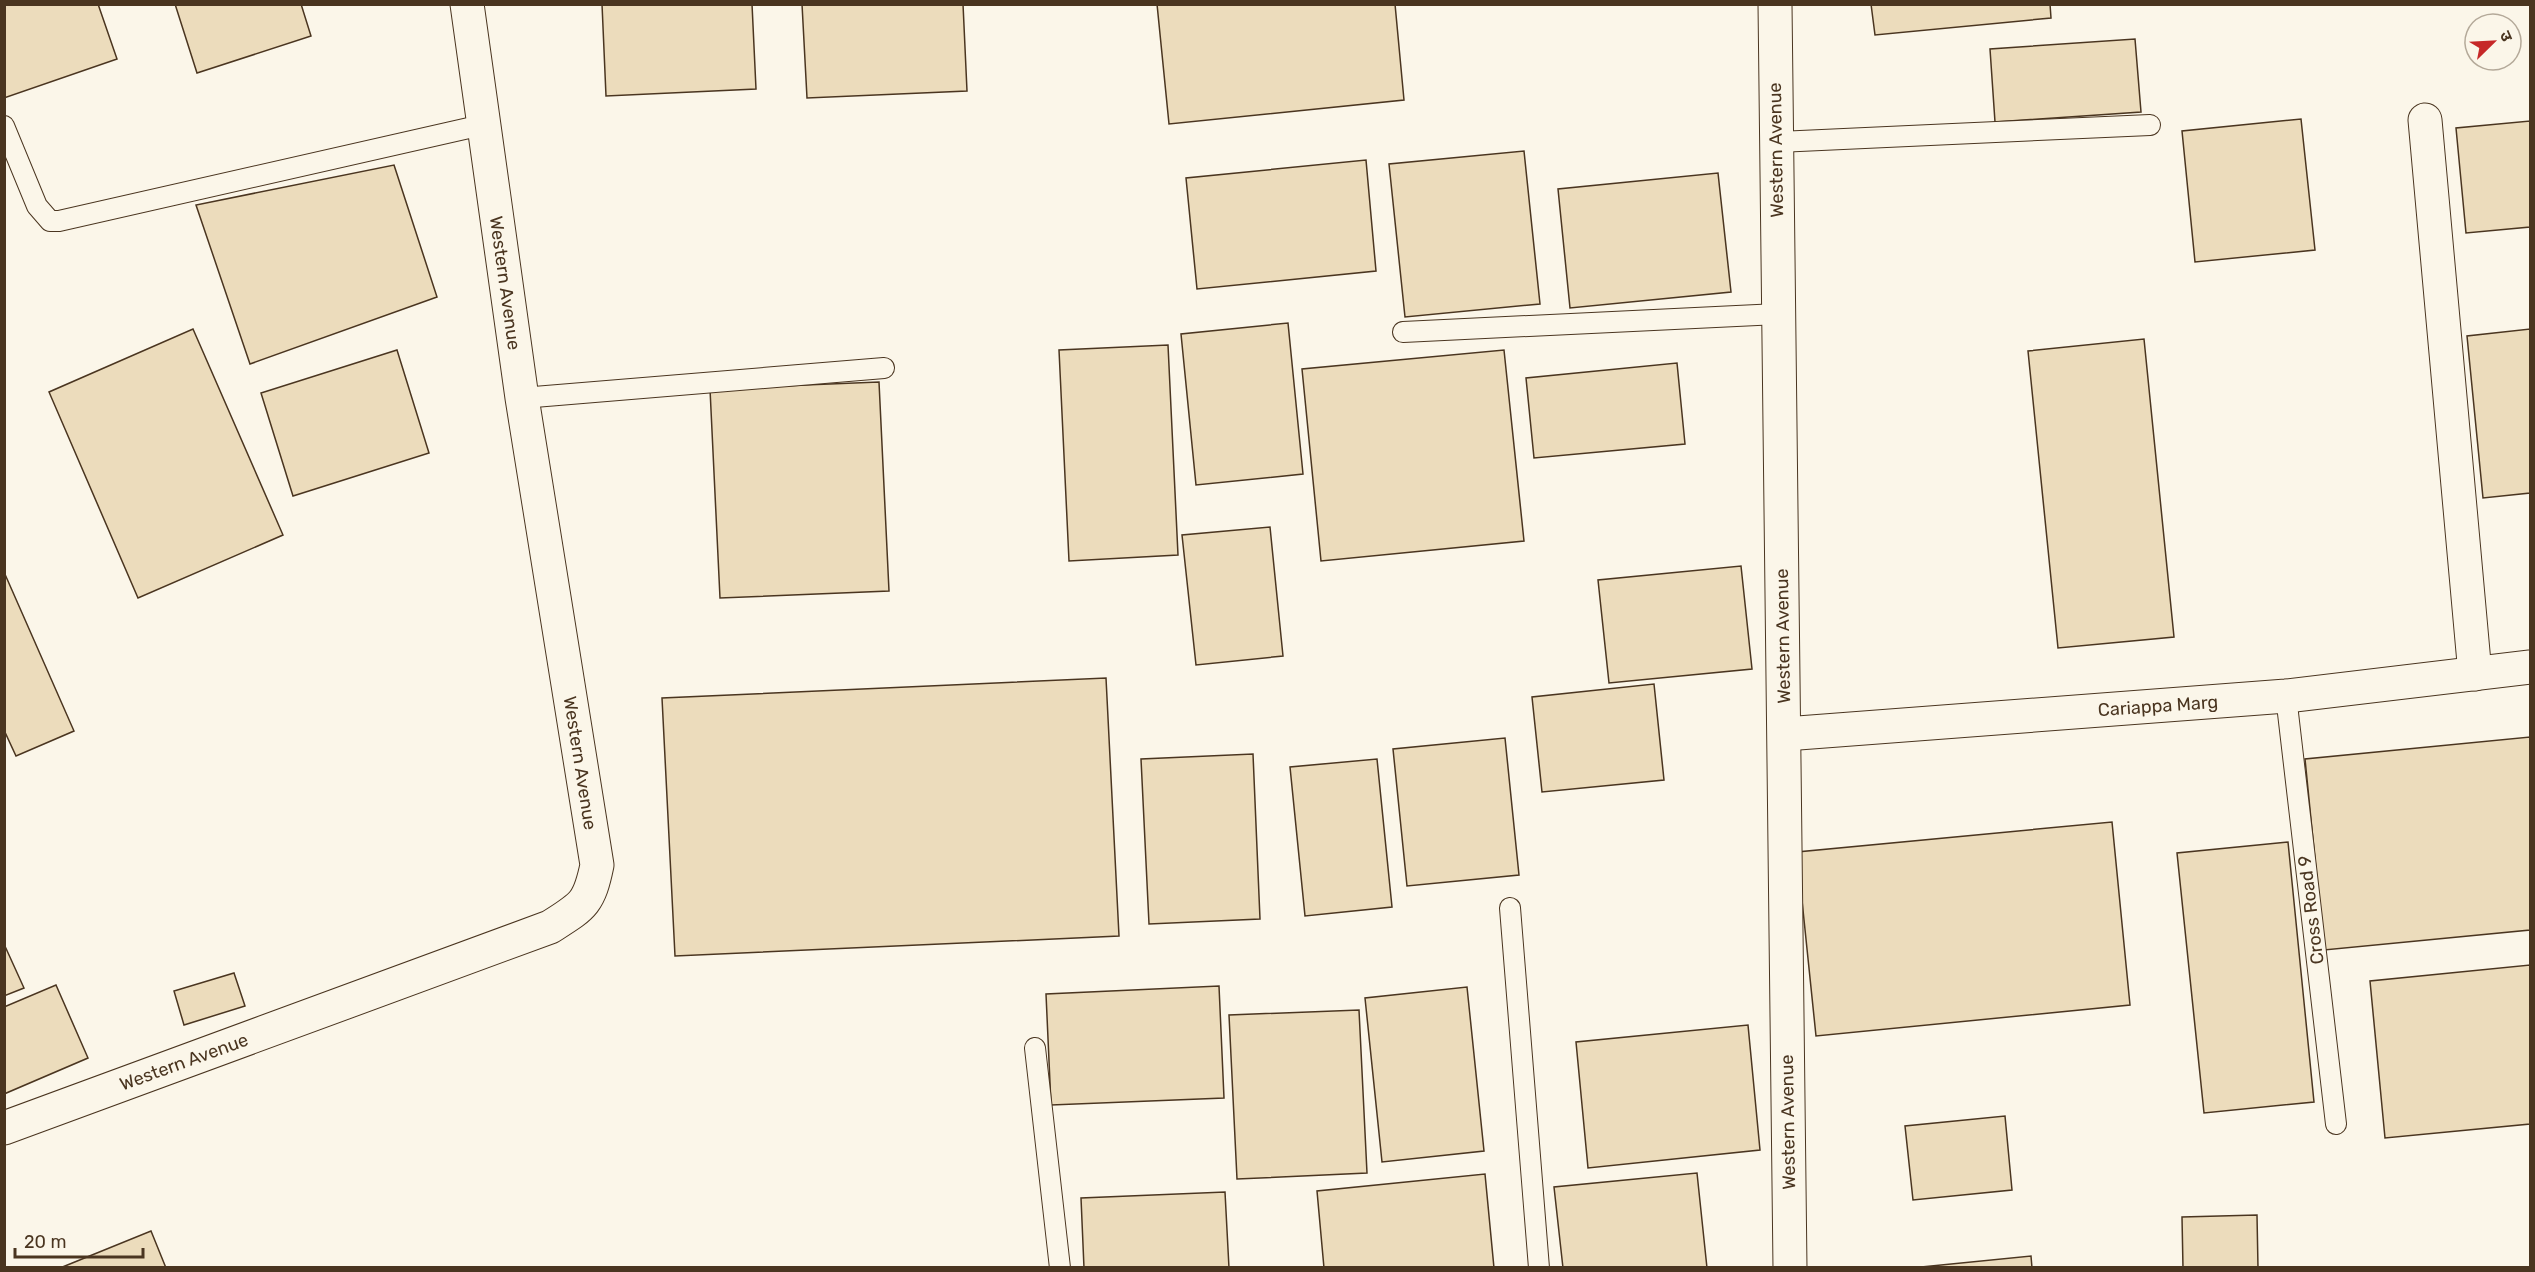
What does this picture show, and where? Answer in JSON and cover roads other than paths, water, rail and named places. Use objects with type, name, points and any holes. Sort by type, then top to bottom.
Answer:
[{"type":"street","name":"Western Avenue","points":[[4,1128],[550,927],[574,912],[591,894],[597,865],[522,398],[482,125],[467,4]]},
{"type":"street","name":"Western Avenue","points":[[1774,4],[1790,1268]]},
{"type":"street","points":[[2425,120],[2475,674]]},
{"type":"street","name":"Cariappa Marg","points":[[1785,734],[2286,696],[2530,667]]},
{"type":"lane","points":[[4,126],[37,206],[50,221],[59,221],[482,125]]},
{"type":"lane","points":[[1776,142],[2150,125]]},
{"type":"lane","points":[[1403,332],[1778,314]]},
{"type":"lane","points":[[522,398],[884,368]]},
{"type":"lane","name":"Cross Road 9","points":[[2286,696],[2336,1124]]},
{"type":"lane","points":[[1510,908],[1539,1268]]},
{"type":"lane","points":[[1035,1048],[1060,1268]]}]
